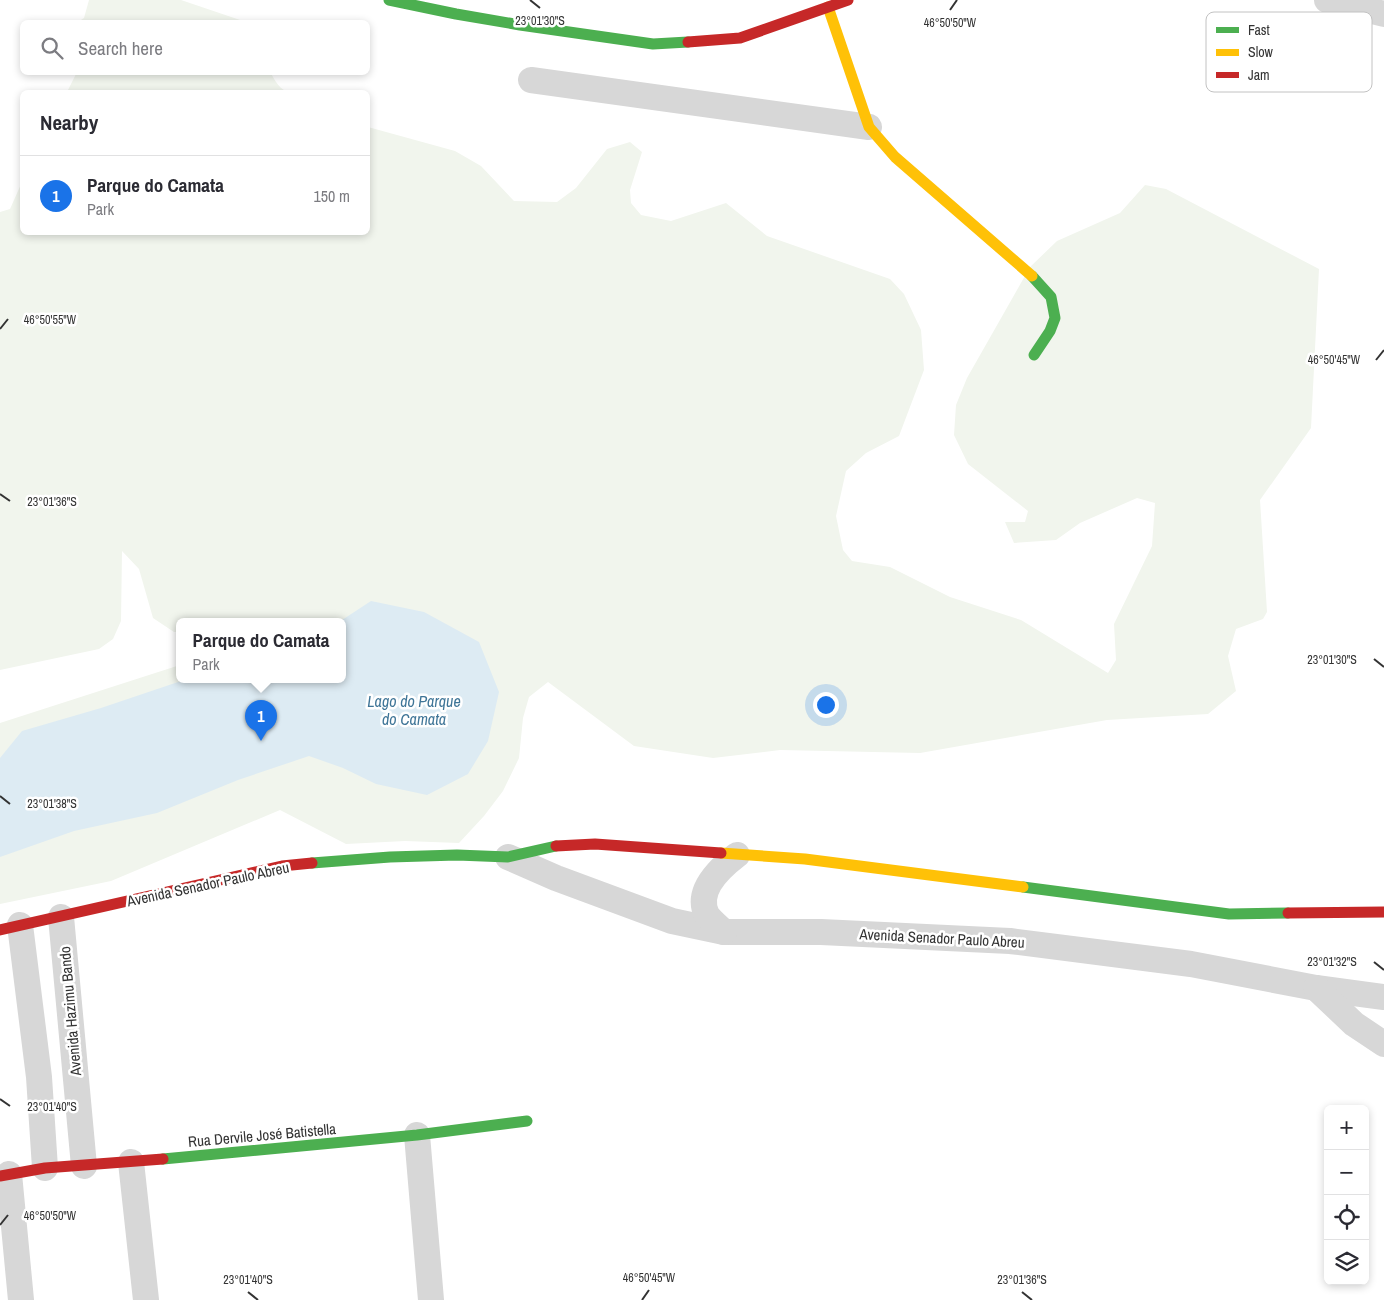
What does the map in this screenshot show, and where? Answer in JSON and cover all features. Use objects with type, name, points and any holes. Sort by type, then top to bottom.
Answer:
[{"type":"street","points":[[388,0],[502,22],[653,44],[740,38],[848,0]]},
{"type":"street","points":[[1327,0],[1384,14]]},
{"type":"street","points":[[828,7],[868,127],[895,157],[1026,270],[1051,297],[1055,318],[1050,331],[1034,355]]},
{"type":"street","points":[[530,80],[868,127]]},
{"type":"street","name":"Avenida Senador Paulo Abreu","points":[[10,927],[282,866],[390,857],[457,855],[508,857],[558,845],[595,844],[805,859],[1229,914],[1384,912]]},
{"type":"street","points":[[724,932],[708,915],[704,900],[709,884],[722,866],[737,855]]},
{"type":"street","name":"Avenida Senador Paulo Abreu","points":[[508,857],[565,881],[672,921],[724,932],[821,932],[1010,941],[1191,964],[1316,988],[1384,998]]},
{"type":"street","name":"Avenida Hazimu Bando","points":[[61,917],[84,1166]]},
{"type":"street","points":[[10,927],[39,1077],[45,1168]]},
{"type":"street","points":[[1316,988],[1354,1024],[1384,1044]]},
{"type":"street","name":"Rua Dervile José Batistella","points":[[4,1175],[45,1168],[131,1162],[417,1135],[527,1121]]},
{"type":"street","points":[[417,1135],[431,1300]]},
{"type":"street","points":[[131,1162],[146,1300]]},
{"type":"street","points":[[4,1175],[21,1300]]},
{"type":"shaded area","points":[[89,0],[181,0],[240,20],[81,20],[84,18]]},
{"type":"shaded area","points":[[76,75],[272,75],[276,82],[285,90],[68,90]]},
{"type":"shaded area","points":[[370,128],[455,151],[481,166],[514,201],[557,202],[576,188],[607,149],[630,142],[642,152],[630,190],[631,203],[641,215],[671,221],[726,203],[767,236],[890,279],[904,294],[921,330],[924,370],[899,436],[866,453],[846,471],[836,516],[843,550],[852,561],[890,567],[950,597],[1021,620],[1108,673],[1116,660],[1114,624],[1152,546],[1155,503],[1137,498],[1080,523],[1056,540],[1014,543],[1005,522],[1025,522],[1028,511],[968,464],[954,435],[956,405],[967,378],[1030,267],[1057,241],[1120,213],[1145,185],[1166,189],[1319,269],[1311,428],[1260,500],[1267,612],[1263,619],[1236,629],[1228,656],[1236,691],[1208,714],[1107,720],[920,753],[780,750],[713,758],[634,746],[548,682],[529,697],[523,718],[519,758],[503,791],[484,816],[459,843],[405,841],[346,844],[280,810],[111,881],[0,904],[0,723],[176,666],[176,683],[346,683],[346,618],[176,618],[176,632],[174,632],[153,618],[139,569],[122,551],[121,621],[113,639],[99,649],[0,670],[0,212],[10,209],[20,186],[20,235],[370,235]]},
{"type":"water","name":"Lago do Parque do Camata","points":[[371,601],[424,612],[479,642],[499,692],[488,741],[468,774],[427,795],[376,784],[343,768],[309,756],[238,780],[157,813],[74,831],[0,857],[0,758],[22,731],[101,708],[176,683],[346,683],[345,618]]},
{"type":"traffic: fast","points":[[389,0],[520,25],[653,44],[688,42]]},
{"type":"traffic: fast","points":[[1032,276],[1051,297],[1055,318],[1050,331],[1034,355]]},
{"type":"traffic: fast","points":[[312,863],[390,857],[457,855],[508,857],[556,846]]},
{"type":"traffic: fast","points":[[1023,887],[1229,914],[1288,913]]},
{"type":"traffic: fast","points":[[163,1159],[417,1135],[527,1121]]},
{"type":"traffic: slow","points":[[828,7],[869,127],[895,157],[1032,276]]},
{"type":"traffic: slow","points":[[721,853],[805,859],[1023,887]]},
{"type":"traffic: jam","points":[[688,42],[740,38],[848,0]]},
{"type":"traffic: jam","points":[[556,846],[595,844],[721,853]]},
{"type":"traffic: jam","points":[[0,930],[282,866],[312,863]]},
{"type":"traffic: jam","points":[[1288,913],[1384,912]]},
{"type":"traffic: jam","points":[[0,1176],[45,1168],[163,1159]]},
{"type":"place","name":"Parque do Camata","points":[[261,741]]}]
